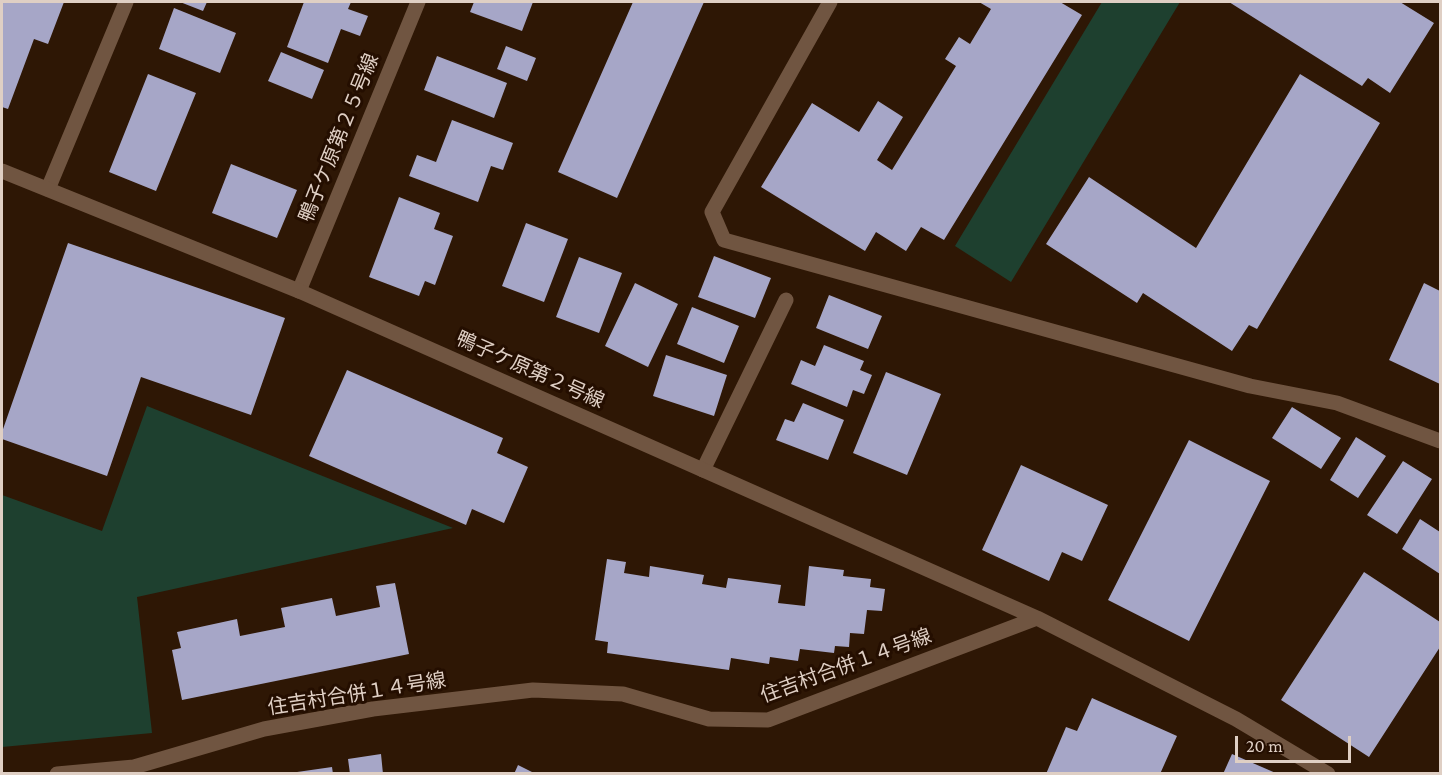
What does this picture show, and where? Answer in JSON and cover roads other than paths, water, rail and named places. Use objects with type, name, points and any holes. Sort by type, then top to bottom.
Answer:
[{"type":"street","points":[[48,189],[126,2]]},
{"type":"street","name":"鴨子ケ原第２５号線","points":[[299,291],[418,2]]},
{"type":"street","points":[[830,2],[712,212],[724,240],[1250,386],[1337,403],[1440,441]]},
{"type":"street","name":"鴨子ケ原第２号線","points":[[2,171],[299,291],[1037,618]]},
{"type":"street","points":[[703,470],[786,300]]},
{"type":"street","points":[[1037,618],[1236,719],[1328,774]]},
{"type":"street","name":"住吉村合併１４号線","points":[[57,774],[136,770],[264,729],[373,709],[533,690],[623,694],[709,719],[768,720],[1037,618]]}]
